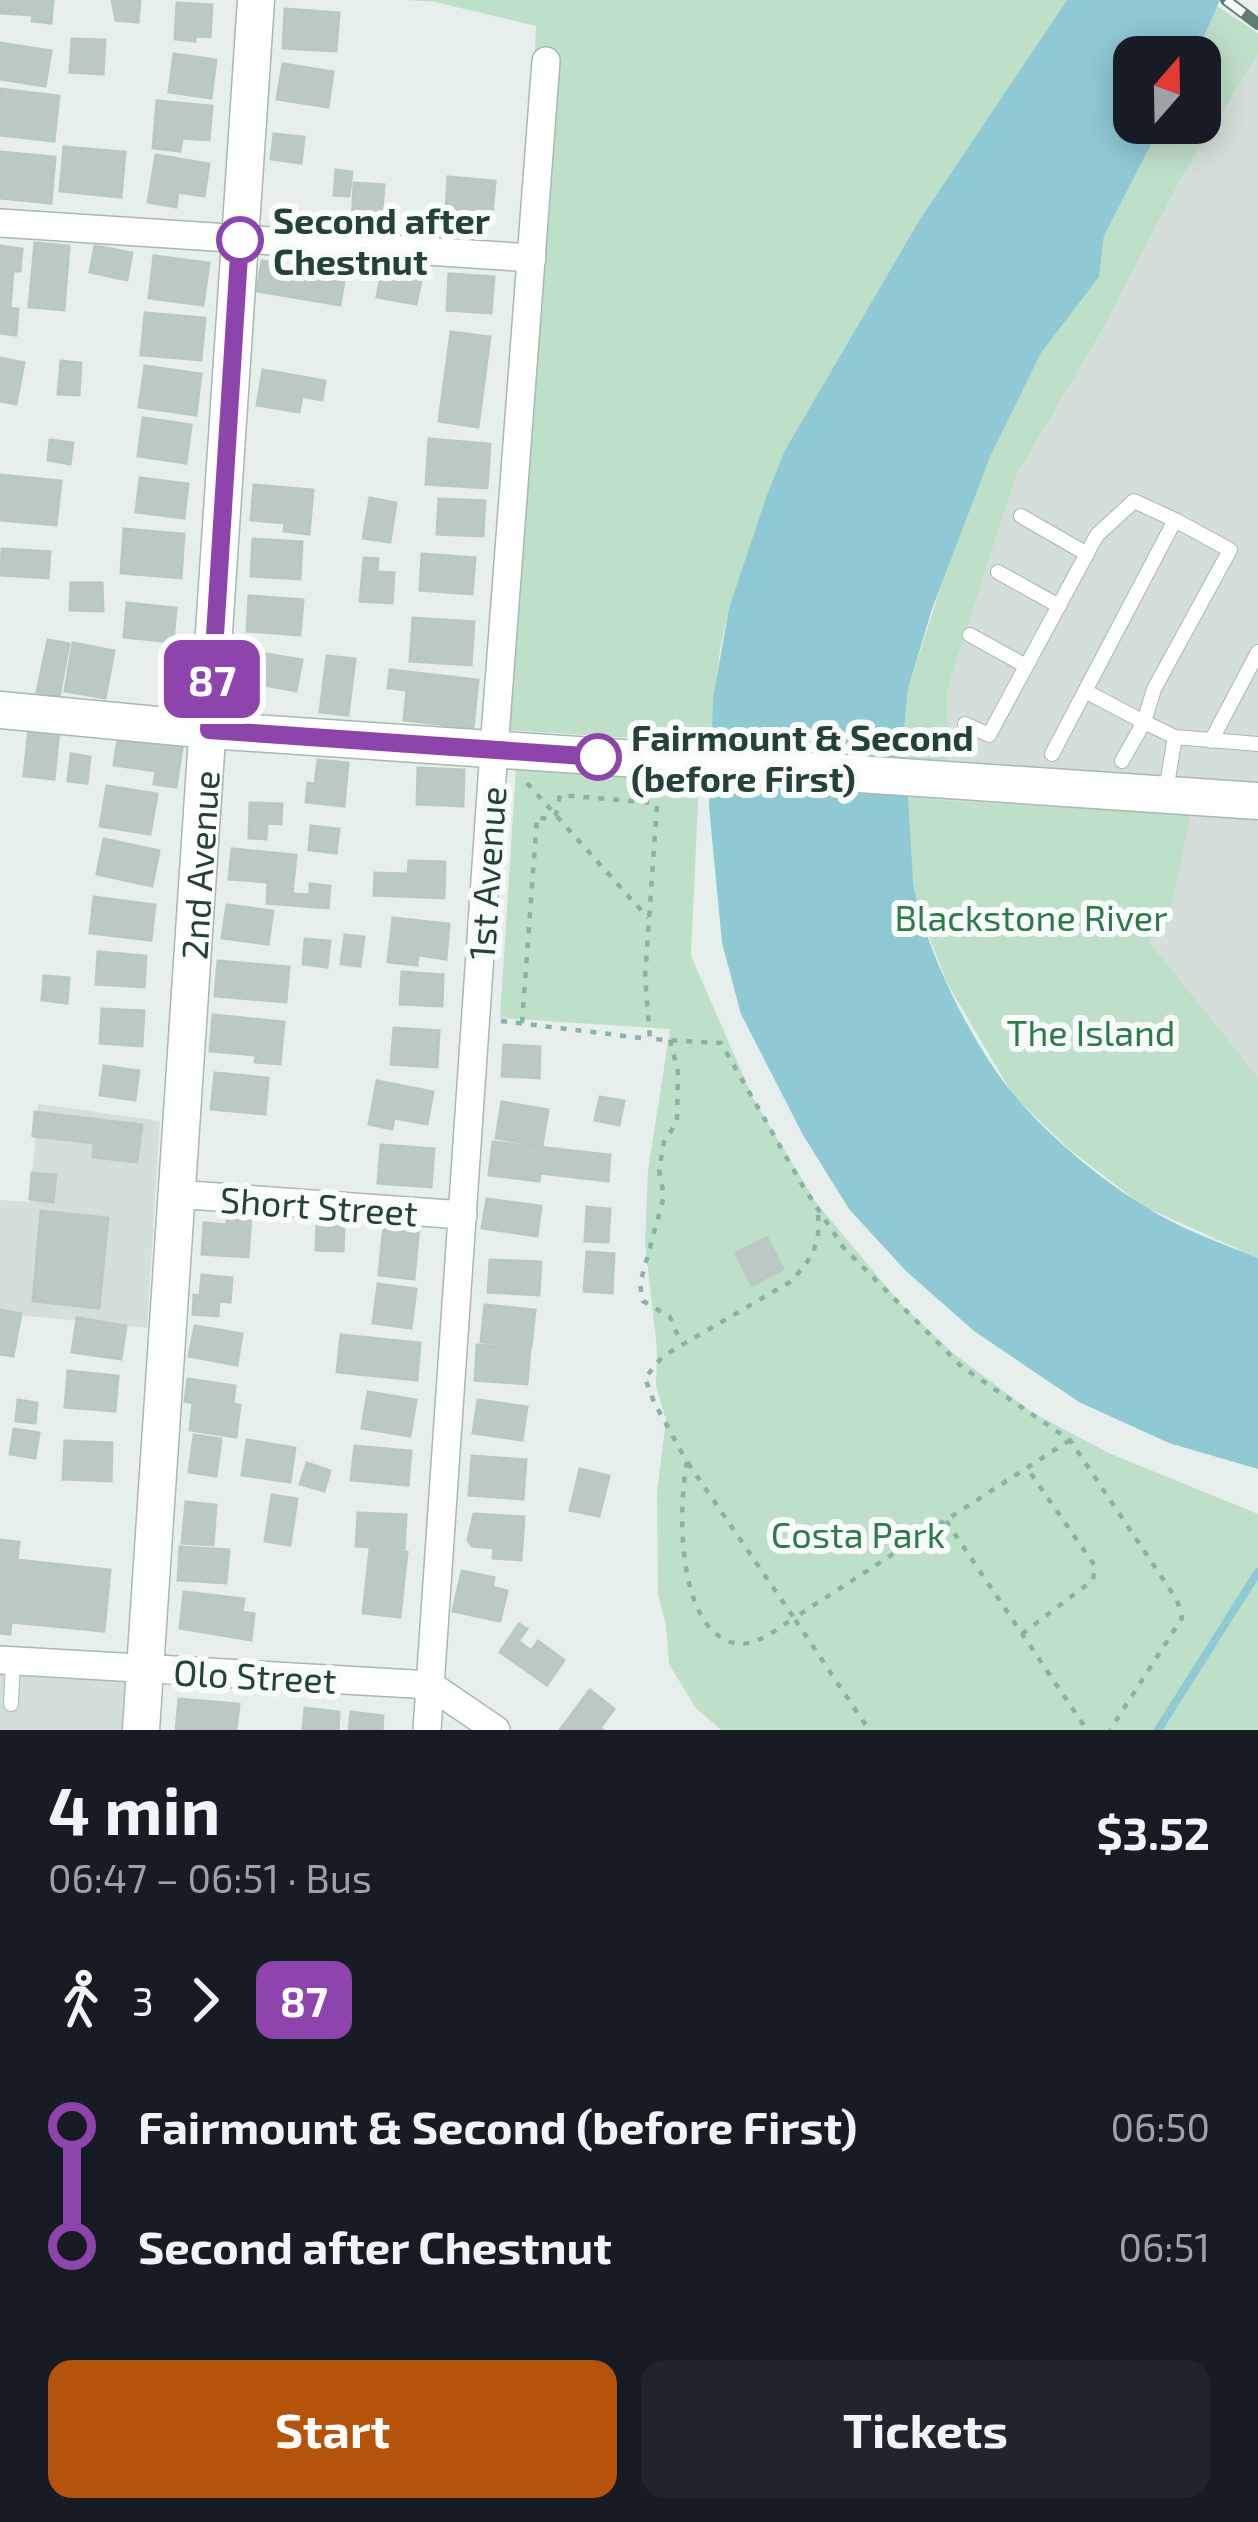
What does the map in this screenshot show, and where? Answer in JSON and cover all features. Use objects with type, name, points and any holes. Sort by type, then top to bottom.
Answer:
[{"type":"street","name":"2nd Avenue","points":[[141,1730],[256,0]]},
{"type":"street","name":"1st Avenue","points":[[427,1730],[547,61]]},
{"type":"street","points":[[0,223],[532,258]]},
{"type":"street","points":[[0,710],[209,730],[1258,801]]},
{"type":"street","name":"Short Street","points":[[175,1194],[463,1215]]},
{"type":"street","name":"Olo Street","points":[[7,1660],[430,1685]]},
{"type":"street","points":[[430,1685],[496,1730]]},
{"type":"lane","points":[[964,724],[989,735],[1097,536],[1134,501],[1229,550],[1154,689],[1144,722],[1122,761]]},
{"type":"lane","points":[[1022,516],[1088,554]]},
{"type":"lane","points":[[1052,754],[1175,520]]},
{"type":"lane","points":[[998,572],[1059,606]]},
{"type":"lane","points":[[970,635],[1026,667]]},
{"type":"lane","points":[[1211,741],[1258,652]]},
{"type":"lane","points":[[1085,691],[1175,737],[1258,744]]},
{"type":"lane","points":[[1165,795],[1175,737]]},
{"type":"lane","points":[[7,1660],[11,1704]]},
{"type":"path","points":[[494,749],[649,919]]},
{"type":"path","points":[[650,1040],[645,977],[660,762]]},
{"type":"path","points":[[522,1023],[537,817],[548,819],[556,814],[560,795],[657,803]]},
{"type":"path","points":[[501,1021],[650,1040],[722,1043],[843,1247],[962,1367],[1070,1440],[1166,1582],[1182,1618],[1110,1730]]},
{"type":"path","points":[[670,1040],[678,1072],[677,1123],[664,1142],[659,1171],[664,1196],[640,1283],[643,1300],[670,1317],[682,1344]]},
{"type":"path","points":[[818,1209],[820,1240],[790,1282],[682,1344],[645,1378],[687,1462],[869,1730]]},
{"type":"path","points":[[687,1462],[682,1486],[687,1581],[707,1628],[736,1644],[760,1640],[1070,1440]]},
{"type":"path","points":[[1022,1634],[1093,1580],[1095,1566],[1027,1468]]},
{"type":"path","points":[[946,1521],[1087,1730]]},
{"type":"shaded area","points":[[1258,55],[1258,1101],[1142,951],[1191,814],[936,800],[949,754],[947,691],[1016,476],[1100,334],[1184,173],[1202,144],[1221,144],[1221,114]]},
{"type":"shaded area","points":[[38,1104],[160,1121],[147,1328],[0,1313],[0,1200],[30,1202]]},
{"type":"shaded area","points":[[0,1667],[139,1677],[135,1730],[0,1730]]},
{"type":"green space","points":[[406,0],[1067,0],[920,219],[785,450],[729,608],[710,743],[492,729],[528,260],[536,26],[435,2]]},
{"type":"green space","name":"The Island","points":[[1217,6],[1258,33],[1258,55],[1221,114],[1221,36],[1204,36]]},
{"type":"green space","name":"The Island","points":[[1151,144],[1202,144],[1100,334],[1016,476],[947,691],[949,754],[936,800],[1191,814],[1172,903],[1148,941],[1258,1077],[1258,1258],[1143,1206],[1069,1149],[1013,1095],[947,983],[916,903],[904,730],[908,689],[952,552],[990,457],[1041,353],[1099,277],[1104,236]]},
{"type":"green space","name":"Costa Park","points":[[516,768],[699,782],[691,956],[754,1100],[817,1204],[900,1303],[953,1353],[1033,1413],[1111,1454],[1258,1514],[1258,1730],[721,1730],[695,1707],[669,1664],[658,1595],[657,1492],[666,1420],[656,1386],[657,1349],[645,1243],[648,1171],[670,1029],[500,1018]]},
{"type":"water","points":[[1067,0],[1220,0],[1204,36],[1113,36],[1113,144],[1151,144],[1104,236],[1099,277],[1041,353],[990,457],[932,609],[908,689],[904,730],[918,906],[952,994],[999,1075],[1029,1111],[1107,1181],[1184,1227],[1258,1258],[1258,1469],[1169,1443],[1079,1402],[974,1331],[906,1271],[849,1209],[803,1135],[741,1014],[722,943],[709,806],[713,699],[729,608],[785,450],[920,219]]},
{"type":"building","points":[[0,0],[53,0],[51,23],[32,21],[33,15],[0,13]]},
{"type":"building","points":[[112,0],[140,0],[138,22],[116,20]]},
{"type":"building","points":[[177,3],[212,5],[210,37],[175,39]]},
{"type":"building","points":[[285,9],[339,13],[336,51],[283,48]]},
{"type":"building","points":[[72,39],[105,40],[103,74],[70,72]]},
{"type":"building","points":[[0,43],[51,51],[45,86],[0,79]]},
{"type":"building","points":[[174,54],[216,60],[211,98],[169,92]]},
{"type":"building","points":[[283,64],[333,72],[328,107],[277,99]]},
{"type":"building","points":[[0,89],[59,96],[54,141],[0,135]]},
{"type":"building","points":[[157,101],[212,106],[209,140],[182,138],[180,151],[153,148]]},
{"type":"building","points":[[274,134],[304,137],[301,163],[271,159]]},
{"type":"building","points":[[64,147],[125,152],[121,197],[60,191]]},
{"type":"building","points":[[0,152],[55,157],[51,203],[0,198]]},
{"type":"building","points":[[156,155],[209,164],[204,196],[178,192],[176,207],[148,202]]},
{"type":"building","points":[[336,170],[352,172],[349,196],[334,195]]},
{"type":"building","points":[[448,177],[495,181],[492,215],[446,211]]},
{"type":"building","points":[[354,183],[384,185],[381,225],[352,223]]},
{"type":"building","points":[[35,243],[69,246],[64,310],[29,307]]},
{"type":"building","points":[[0,246],[22,249],[20,271],[13,271],[10,308],[18,309],[16,335],[0,333]]},
{"type":"building","points":[[95,246],[132,253],[127,280],[90,272]]},
{"type":"building","points":[[154,256],[209,263],[203,305],[149,298]]},
{"type":"building","points":[[262,261],[345,275],[340,305],[257,291]]},
{"type":"building","points":[[382,270],[422,277],[416,304],[377,297]]},
{"type":"building","points":[[449,274],[494,277],[491,313],[447,310]]},
{"type":"building","points":[[145,313],[205,318],[201,360],[141,355]]},
{"type":"building","points":[[451,332],[490,337],[478,427],[439,421]]},
{"type":"building","points":[[0,358],[24,363],[16,404],[0,401]]},
{"type":"building","points":[[61,361],[81,363],[79,395],[58,394]]},
{"type":"building","points":[[145,366],[201,374],[196,415],[139,407]]},
{"type":"building","points":[[263,370],[325,381],[322,400],[302,396],[299,412],[257,405]]},
{"type":"building","points":[[143,418],[191,425],[186,463],[138,456]]},
{"type":"building","points":[[429,439],[490,444],[487,488],[426,484]]},
{"type":"building","points":[[50,440],[73,443],[70,464],[48,460]]},
{"type":"building","points":[[0,475],[61,481],[56,525],[0,520]]},
{"type":"building","points":[[140,478],[188,484],[184,518],[136,512]]},
{"type":"building","points":[[254,485],[313,490],[309,534],[284,531],[285,523],[251,520]]},
{"type":"building","points":[[370,498],[396,503],[390,542],[363,538]]},
{"type":"building","points":[[439,499],[485,501],[483,536],[437,534]]},
{"type":"building","points":[[124,529],[184,534],[181,578],[121,573]]},
{"type":"building","points":[[253,539],[302,542],[300,579],[251,576]]},
{"type":"building","points":[[2,549],[50,552],[48,578],[1,575]]},
{"type":"building","points":[[422,554],[475,558],[472,594],[420,590]]},
{"type":"building","points":[[364,558],[378,559],[377,572],[394,573],[392,603],[360,601]]},
{"type":"building","points":[[71,583],[102,583],[103,611],[70,610]]},
{"type":"building","points":[[249,596],[303,600],[300,635],[247,631]]},
{"type":"building","points":[[127,603],[176,608],[173,642],[124,637]]},
{"type":"building","points":[[413,618],[474,622],[471,665],[410,661]]},
{"type":"building","points":[[48,640],[69,644],[59,697],[37,692]]},
{"type":"building","points":[[73,643],[114,651],[105,698],[65,691]]},
{"type":"building","points":[[248,651],[302,660],[296,691],[243,681]]},
{"type":"building","points":[[327,656],[355,659],[348,715],[320,712]]},
{"type":"building","points":[[390,670],[478,680],[473,728],[404,720],[407,690],[388,688]]},
{"type":"building","points":[[29,728],[59,731],[54,779],[24,776]]},
{"type":"building","points":[[119,733],[183,742],[176,787],[154,784],[156,771],[114,765]]},
{"type":"building","points":[[71,754],[90,757],[87,783],[68,781]]},
{"type":"building","points":[[318,760],[348,763],[344,806],[306,802],[308,783],[315,784]]},
{"type":"building","points":[[418,768],[464,770],[463,806],[417,804]]},
{"type":"building","points":[[107,786],[157,794],[150,834],[100,826]]},
{"type":"building","points":[[250,803],[282,804],[281,824],[267,823],[266,839],[249,838]]},
{"type":"building","points":[[311,826],[339,829],[336,853],[309,850]]},
{"type":"building","points":[[104,839],[159,851],[152,886],[97,874]]},
{"type":"building","points":[[232,849],[296,855],[292,894],[310,895],[310,884],[330,886],[328,908],[267,903],[268,882],[229,879]]},
{"type":"building","points":[[409,861],[445,862],[444,898],[374,895],[375,873],[408,874]]},
{"type":"building","points":[[94,897],[155,905],[151,940],[90,933]]},
{"type":"building","points":[[227,905],[273,911],[268,944],[222,938]]},
{"type":"building","points":[[393,918],[449,924],[446,959],[418,955],[417,965],[388,962]]},
{"type":"building","points":[[345,935],[364,937],[360,966],[341,964]]},
{"type":"building","points":[[305,939],[330,941],[327,967],[303,964]]},
{"type":"building","points":[[98,952],[146,956],[144,987],[96,984]]},
{"type":"building","points":[[218,961],[289,967],[286,1002],[215,996]]},
{"type":"building","points":[[402,972],[443,975],[442,1006],[400,1004]]},
{"type":"building","points":[[44,976],[69,978],[67,1003],[42,1000]]},
{"type":"building","points":[[102,1009],[144,1011],[142,1046],[100,1043]]},
{"type":"building","points":[[213,1015],[284,1022],[280,1064],[255,1062],[256,1055],[210,1051]]},
{"type":"building","points":[[394,1028],[439,1031],[437,1067],[391,1064]]},
{"type":"building","points":[[504,1045],[540,1047],[539,1078],[502,1076]]},
{"type":"building","points":[[104,1066],[139,1071],[135,1100],[100,1095]]},
{"type":"building","points":[[215,1073],[268,1078],[265,1114],[211,1109]]},
{"type":"building","points":[[377,1081],[433,1092],[427,1124],[394,1118],[392,1129],[369,1124]]},
{"type":"building","points":[[600,1097],[624,1101],[619,1125],[595,1120]]},
{"type":"building","points":[[502,1102],[548,1110],[542,1146],[496,1138]]},
{"type":"building","points":[[35,1112],[142,1125],[137,1162],[93,1157],[94,1143],[33,1136]]},
{"type":"building","points":[[493,1142],[610,1155],[608,1181],[540,1173],[539,1181],[489,1175]]},
{"type":"building","points":[[381,1145],[434,1149],[431,1187],[378,1183]]},
{"type":"building","points":[[32,1173],[56,1175],[53,1202],[30,1199]]},
{"type":"building","points":[[487,1199],[541,1206],[537,1236],[482,1228]]},
{"type":"building","points":[[587,1207],[610,1209],[608,1242],[585,1241]]},
{"type":"building","points":[[41,1211],[108,1218],[99,1308],[33,1301]]},
{"type":"building","points":[[227,1215],[251,1217],[248,1257],[202,1254],[204,1223],[227,1225]]},
{"type":"building","points":[[384,1224],[419,1227],[414,1279],[379,1275]]},
{"type":"building","points":[[317,1225],[344,1227],[343,1251],[316,1250]]},
{"type":"building","points":[[767,1238],[783,1269],[752,1285],[736,1253]]},
{"type":"building","points":[[587,1252],[614,1254],[612,1293],[584,1291]]},
{"type":"building","points":[[490,1260],[541,1262],[539,1295],[488,1292]]},
{"type":"building","points":[[202,1275],[232,1278],[230,1302],[219,1301],[218,1316],[193,1314]]},
{"type":"building","points":[[378,1284],[416,1289],[411,1328],[373,1323]]},
{"type":"building","points":[[485,1305],[535,1310],[531,1347],[481,1342]]},
{"type":"building","points":[[0,1310],[21,1314],[13,1356],[0,1354]]},
{"type":"building","points":[[77,1318],[126,1326],[121,1359],[72,1352]]},
{"type":"building","points":[[195,1326],[242,1334],[237,1365],[189,1356]]},
{"type":"building","points":[[341,1335],[420,1343],[417,1380],[337,1372]]},
{"type":"building","points":[[477,1345],[530,1349],[527,1384],[475,1380]]},
{"type":"building","points":[[68,1371],[118,1376],[115,1411],[65,1407]]},
{"type":"building","points":[[188,1379],[235,1386],[233,1404],[240,1405],[236,1437],[190,1430],[193,1403],[185,1401]]},
{"type":"building","points":[[368,1392],[416,1400],[410,1436],[362,1428]]},
{"type":"building","points":[[18,1400],[37,1403],[35,1423],[16,1421]]},
{"type":"building","points":[[478,1400],[527,1407],[522,1440],[473,1433]]},
{"type":"building","points":[[14,1429],[39,1433],[35,1458],[10,1454]]},
{"type":"building","points":[[194,1435],[221,1439],[216,1476],[189,1472]]},
{"type":"building","points":[[247,1440],[295,1448],[290,1482],[242,1475]]},
{"type":"building","points":[[65,1441],[112,1443],[111,1481],[63,1479]]},
{"type":"building","points":[[355,1446],[411,1451],[408,1485],[351,1480]]},
{"type":"building","points":[[472,1456],[526,1460],[523,1499],[469,1495]]},
{"type":"building","points":[[307,1463],[330,1471],[324,1491],[300,1484]]},
{"type":"building","points":[[580,1469],[609,1476],[599,1516],[570,1510]]},
{"type":"building","points":[[272,1495],[297,1499],[290,1545],[265,1541]]},
{"type":"building","points":[[186,1502],[216,1505],[213,1545],[182,1543]]},
{"type":"building","points":[[358,1513],[406,1515],[404,1549],[356,1546]]},
{"type":"building","points":[[474,1514],[524,1517],[521,1560],[493,1558],[494,1548],[472,1546],[468,1540]]},
{"type":"building","points":[[0,1540],[19,1542],[17,1560],[110,1570],[104,1631],[11,1622],[10,1634],[0,1633]]},
{"type":"building","points":[[180,1547],[229,1550],[226,1583],[178,1580]]},
{"type":"building","points":[[370,1549],[407,1552],[400,1617],[363,1613]]},
{"type":"building","points":[[462,1571],[494,1578],[492,1587],[507,1591],[500,1621],[453,1611]]},
{"type":"building","points":[[184,1592],[244,1599],[242,1612],[254,1614],[251,1640],[180,1628]]},
{"type":"building","points":[[519,1624],[527,1629],[518,1641],[531,1651],[538,1641],[564,1660],[547,1685],[500,1652]]},
{"type":"building","points":[[590,1690],[614,1709],[603,1730],[560,1730]]},
{"type":"building","points":[[179,1699],[239,1704],[236,1730],[176,1730]]},
{"type":"building","points":[[305,1708],[339,1712],[338,1730],[303,1730]]},
{"type":"building","points":[[351,1712],[383,1716],[382,1730],[349,1730]]},
{"type":"waterway","points":[[1158,1730],[1258,1572]]},
{"type":"railway","points":[[1226,0],[1258,24]]},
{"type":"bus line","name":"87","points":[[240,240],[209,730],[598,757]]},
{"type":"place","name":"Second after Chestnut","points":[[240,240]]},
{"type":"place","name":"Fairmount & Second (before First)","points":[[598,757]]},
{"type":"park label","name":"Blackstone River","points":[[1031,916]]}]
